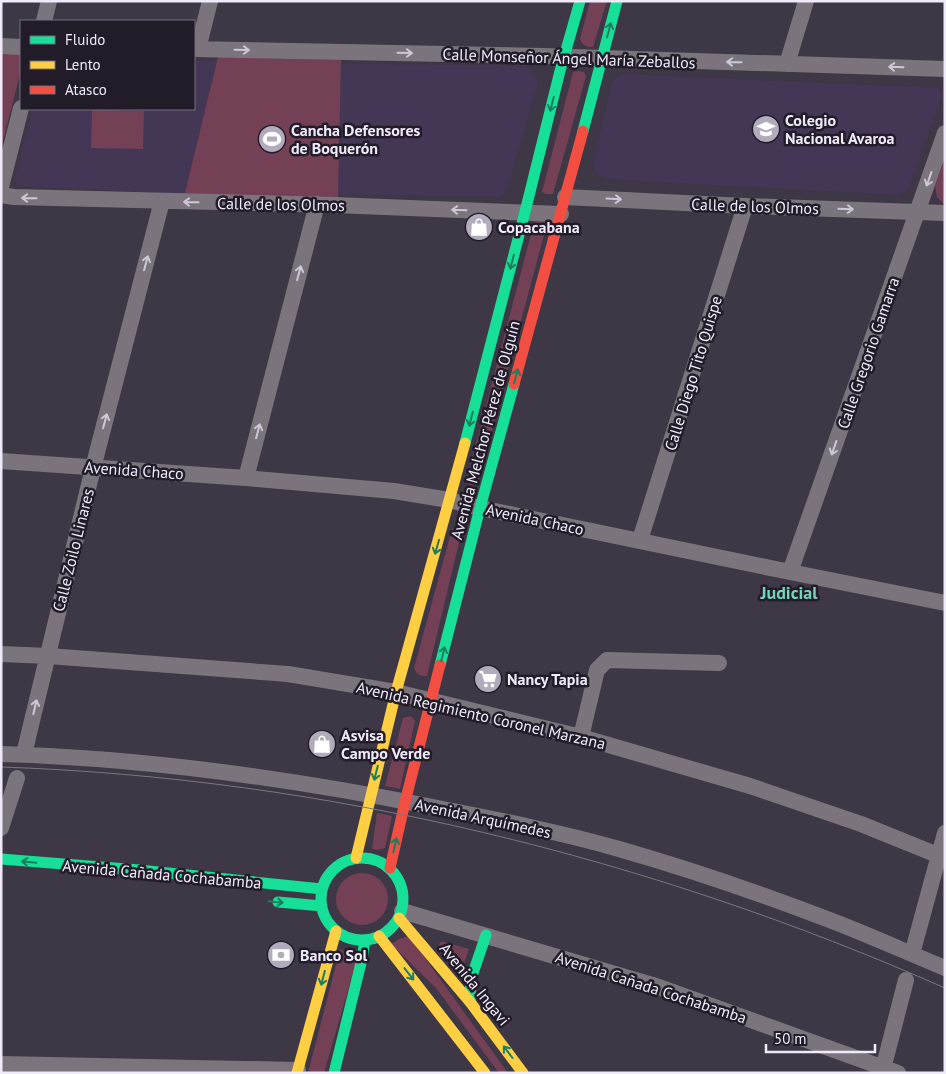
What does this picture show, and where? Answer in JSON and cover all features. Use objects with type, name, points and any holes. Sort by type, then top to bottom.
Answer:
[{"type":"main road","name":"Avenida Melchor Pérez de Olguín","points":[[356,858],[396,692],[449,500],[580,1]]},
{"type":"main road","name":"Avenida Melchor Pérez de Olguín","points":[[390,868],[480,508],[561,214],[616,1]]},
{"type":"main road","points":[[356,858],[367,858],[374,859],[390,868],[402,887],[404,900],[400,914],[391,928],[379,936],[365,940],[348,938],[326,920],[321,900],[322,889],[326,878],[335,867],[356,858]]},
{"type":"main road","name":"Avenida Cañada Cochabamba","points":[[1,859],[140,870],[322,889]]},
{"type":"main road","name":"Avenida Cañada Cochabamba","points":[[269,901],[322,906]]},
{"type":"main road","name":"Avenida Ingavi","points":[[400,914],[524,1073]]},
{"type":"main road","points":[[298,1072],[336,930]]},
{"type":"main road","points":[[470,1002],[471,979],[486,935]]},
{"type":"main road","points":[[379,936],[485,1073]]},
{"type":"main road","points":[[334,1073],[365,940]]},
{"type":"street","points":[[44,20],[49,1]]},
{"type":"street","points":[[196,49],[210,1]]},
{"type":"street","points":[[787,64],[806,1]]},
{"type":"street","points":[[1,46],[20,47]]},
{"type":"street","name":"Calle Monseñor Ángel María Zeballos","points":[[196,49],[564,57],[945,69]]},
{"type":"street","points":[[1,187],[20,110]]},
{"type":"street","name":"Calle Gregorio Gamarra","points":[[790,572],[945,133]]},
{"type":"street","name":"Calle de los Olmos","points":[[1,195],[14,198],[317,204],[561,214]]},
{"type":"street","name":"Calle de los Olmos","points":[[565,196],[745,206],[945,213]]},
{"type":"street","name":"Calle Zoilo Linares","points":[[24,754],[93,468],[162,201]]},
{"type":"street","points":[[246,478],[317,204]]},
{"type":"street","name":"Calle Diego Tito Quispe","points":[[640,540],[745,206]]},
{"type":"street","name":"Avenida Chaco","points":[[1,461],[246,478],[394,491],[449,500],[790,572],[945,602]]},
{"type":"street","name":"Avenida Regimiento Coronel Marzana","points":[[1,654],[288,674],[396,692],[581,737],[750,786],[861,824],[942,856]]},
{"type":"street","points":[[581,737],[597,670],[607,660],[719,663]]},
{"type":"street","name":"Avenida Arquímedes","points":[[1,754],[103,759],[299,782],[527,826],[618,849],[716,879],[828,920],[945,968]]},
{"type":"street","points":[[1,828],[17,778]]},
{"type":"street","points":[[912,954],[942,856],[945,833]]},
{"type":"street","name":"Avenida Cañada Cochabamba","points":[[400,914],[486,935],[659,987],[888,1071]]},
{"type":"street","points":[[888,1071],[906,980]]},
{"type":"street","points":[[1,1064],[298,1072]]},
{"type":"shaded area","points":[[590,1],[607,1],[593,47],[585,46],[580,39]]},
{"type":"shaded area","points":[[1,53],[20,54],[20,74],[1,149]]},
{"type":"shaded area","points":[[218,57],[341,60],[338,198],[184,197]]},
{"type":"shaded area","points":[[195,60],[217,61],[185,194],[18,186],[14,180],[33,110],[195,110]]},
{"type":"shaded area","points":[[341,64],[525,65],[536,75],[538,83],[506,193],[499,197],[338,194]]},
{"type":"shaded area","points":[[573,72],[584,72],[586,76],[553,194],[546,194],[542,192]]},
{"type":"shaded area","name":"Colegio Nacional Avaroa","points":[[624,74],[938,88],[942,94],[909,189],[898,195],[607,179],[596,174],[593,163],[611,86],[617,77]]},
{"type":"shaded area","points":[[92,110],[144,111],[143,149],[91,148]]},
{"type":"shaded area","points":[[945,158],[945,205],[937,197],[935,186]]},
{"type":"shaded area","points":[[535,219],[545,220],[547,224],[477,485],[470,485],[466,482]]},
{"type":"shaded area","points":[[452,529],[462,530],[427,676],[421,675],[414,668]]},
{"type":"shaded area","points":[[411,716],[415,721],[400,789],[385,786],[403,718]]},
{"type":"shaded area","points":[[377,813],[392,816],[385,848],[378,850],[372,849]]},
{"type":"shaded area","points":[[357,873],[367,873],[381,880],[388,894],[388,904],[381,918],[367,925],[357,925],[347,921],[340,914],[336,904],[336,894],[340,884],[347,877]]},
{"type":"shaded area","points":[[409,936],[508,1073],[499,1073],[436,988],[391,944]]},
{"type":"shaded area","points":[[440,942],[469,949],[461,972],[439,946]]},
{"type":"shaded area","points":[[340,949],[357,959],[324,1073],[308,1073]]},
{"type":"tram line","points":[[1,767],[123,774],[244,788],[364,807],[483,832],[601,863],[718,900],[832,941],[945,988]]},
{"type":"traffic: fast","points":[[465,443],[560,71],[580,1]]},
{"type":"traffic: fast","points":[[583,131],[617,1]]},
{"type":"traffic: fast","points":[[440,665],[514,384]]},
{"type":"traffic: fast","points":[[362,858],[378,861],[391,870],[400,883],[403,899],[400,915],[391,928],[378,937],[362,940],[346,937],[333,928],[324,915],[321,899],[324,883],[333,870],[346,861],[362,858]]},
{"type":"traffic: fast","points":[[1,859],[139,870],[322,889]]},
{"type":"traffic: fast","points":[[278,902],[322,906]]},
{"type":"traffic: fast","points":[[470,1002],[471,979],[486,935]]},
{"type":"traffic: fast","points":[[334,1073],[365,940]]},
{"type":"traffic: slow","points":[[356,858],[396,692],[465,443]]},
{"type":"traffic: slow","points":[[399,918],[470,1002],[523,1073]]},
{"type":"traffic: slow","points":[[297,1073],[336,931]]},
{"type":"traffic: slow","points":[[379,936],[485,1073]]},
{"type":"traffic: jam","points":[[514,384],[583,131]]},
{"type":"traffic: jam","points":[[390,868],[440,665]]},
{"type":"place","name":"Colegio Nacional Avaroa","points":[[766,129]]},
{"type":"place","name":"Cancha Defensores de Boquerón","points":[[272,139]]},
{"type":"place","name":"Copacabana","points":[[479,227]]},
{"type":"place","name":"Nancy Tapia","points":[[488,679]]},
{"type":"place","name":"Asvisa Campo Verde","points":[[322,744]]},
{"type":"place","name":"Banco Sol","points":[[281,955]]},
{"type":"district","name":"Judicial","points":[[789,592]]}]
